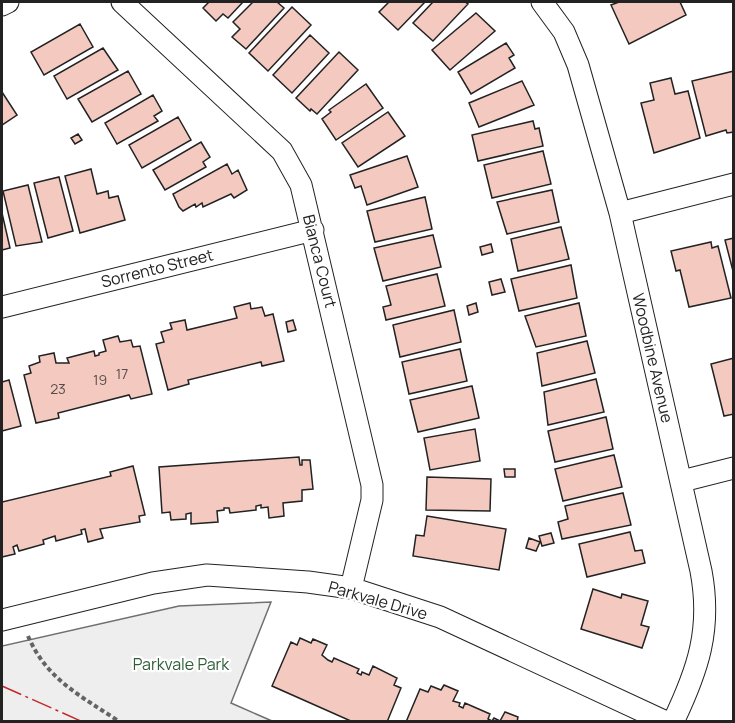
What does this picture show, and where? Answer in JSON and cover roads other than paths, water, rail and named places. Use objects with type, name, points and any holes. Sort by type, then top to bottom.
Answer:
[{"type":"street","points":[[2,5],[8,2]]},
{"type":"street","name":"Bianca Court","points":[[122,2],[282,151],[301,185],[372,485],[372,500],[351,588]]},
{"type":"street","name":"Woodbine Avenue","points":[[542,2],[564,32],[578,65],[620,213],[682,481],[705,594],[702,650],[691,684],[673,722]]},
{"type":"street","points":[[620,213],[734,184]]},
{"type":"street","name":"Sorrento Street","points":[[2,307],[313,230]]},
{"type":"street","points":[[682,481],[734,468]]},
{"type":"street","name":"Parkvale Drive","points":[[10,618],[153,583],[207,575],[256,576],[351,588],[440,617],[666,722]]},
{"type":"park label","name":"Parkvale Park","points":[[181,664]]}]
